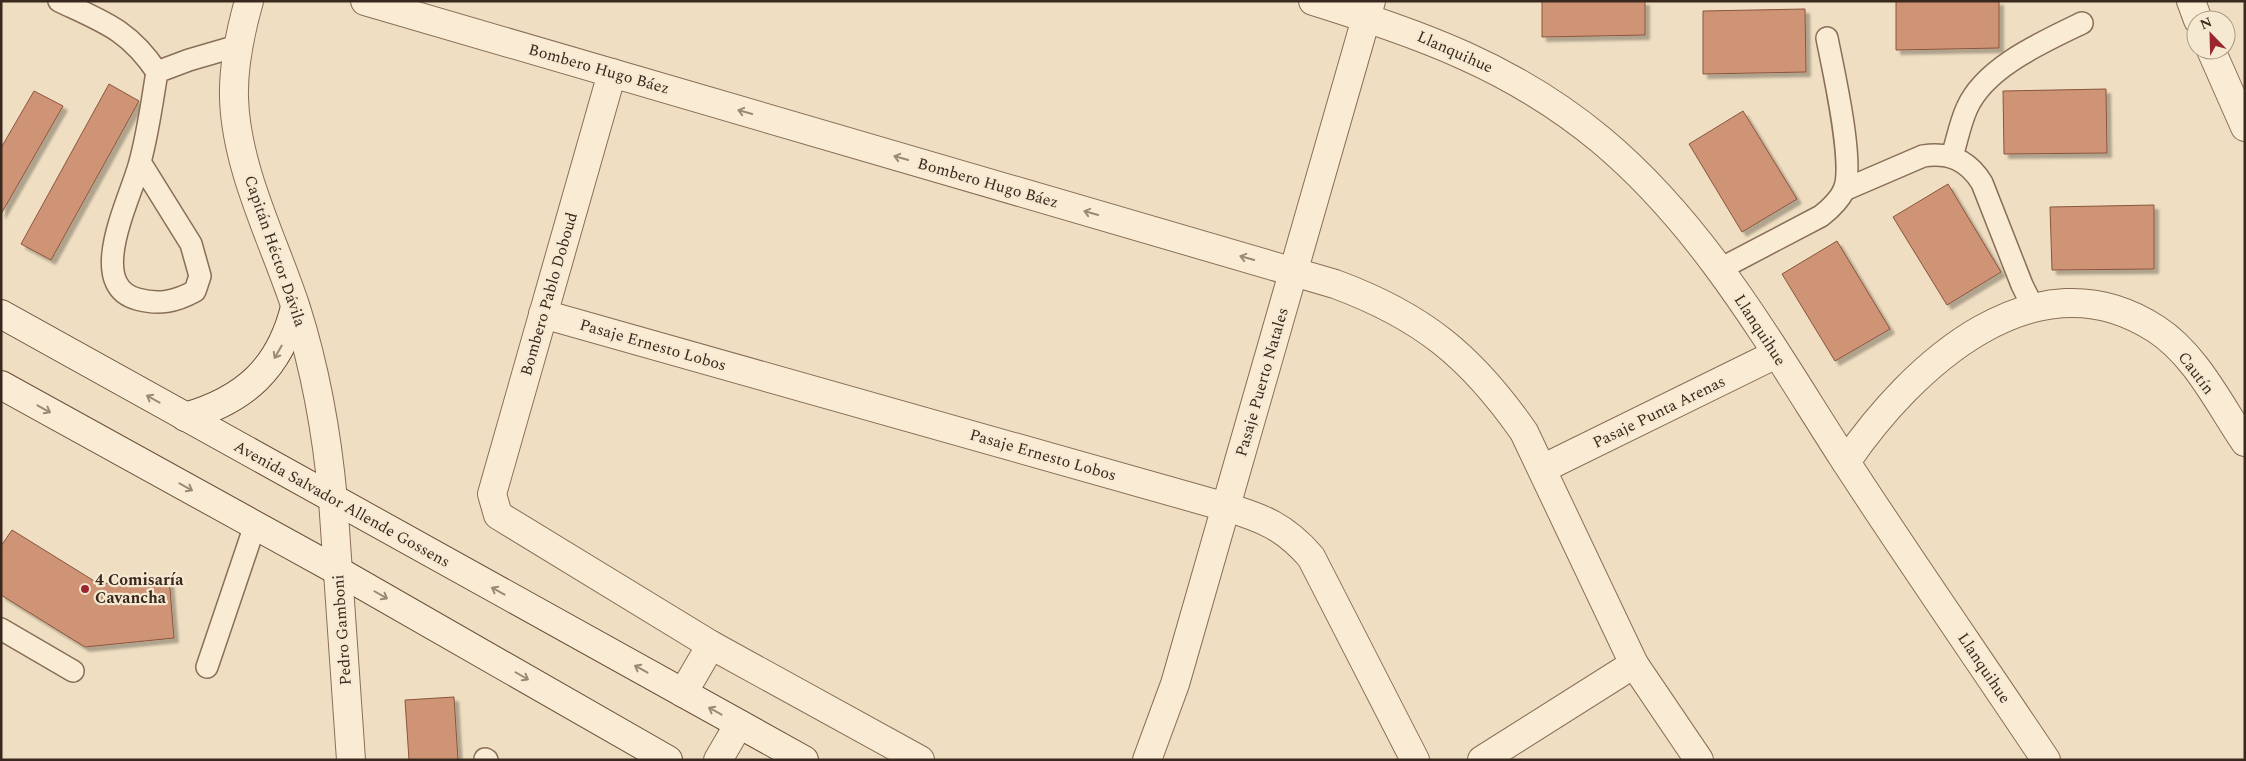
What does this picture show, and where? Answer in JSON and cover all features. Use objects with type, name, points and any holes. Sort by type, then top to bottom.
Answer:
[{"type":"street","name":"Capitán Héctor Dávila","points":[[248,1],[237,46],[234,98],[242,151],[309,353],[320,400],[333,500]]},
{"type":"street","name":"Bombero Hugo Báez","points":[[365,1],[1294,272],[1372,298],[1409,317],[1443,340],[1473,368],[1500,398],[1524,432],[1634,664],[1699,760]]},
{"type":"street","name":"Llanquihue","points":[[1313,1],[1368,10],[1416,34],[1463,53],[1508,76],[1552,104],[1600,139],[1644,178],[1684,222],[1720,269],[1846,462],[2046,760]]},
{"type":"street","name":"Pasaje Puerto Natales","points":[[1147,760],[1175,684],[1368,10]]},
{"type":"street","points":[[2215,60],[2245,127]]},
{"type":"street","name":"Bombero Pablo Doboud","points":[[612,73],[492,494],[498,515],[711,645]]},
{"type":"street","name":"Cautín","points":[[2033,307],[2059,303],[2085,303],[2111,308],[2134,317],[2157,330],[2193,364],[2245,442]]},
{"type":"street","points":[[186,417],[211,410],[234,398],[270,366],[290,328],[295,307]]},
{"type":"street","points":[[1846,462],[1870,427],[1891,402],[1944,355],[1975,333],[2008,315],[2033,307]]},
{"type":"street","name":"Avenida Salvador Allende Gossens","points":[[1,314],[804,760]]},
{"type":"street","name":"Pasaje Ernesto Lobos","points":[[543,314],[1226,507],[1257,516],[1278,526],[1297,540],[1311,557],[1415,760]]},
{"type":"street","name":"Pasaje Punta Arenas","points":[[1542,469],[1776,354]]},
{"type":"street","points":[[1,385],[338,571],[668,760]]},
{"type":"street","name":"Pedro Gamboni","points":[[333,500],[351,760]]},
{"type":"street","points":[[683,693],[711,645],[920,760]]},
{"type":"street","points":[[1482,760],[1634,664]]},
{"type":"street","points":[[718,760],[739,724]]},
{"type":"lane","points":[[59,1],[103,21],[132,40],[157,72],[140,162],[111,253],[113,278],[130,297],[152,303],[177,301],[195,291],[200,276],[190,244],[140,162]]},
{"type":"lane","points":[[1952,156],[1967,108],[1990,76],[2045,41],[2082,23]]},
{"type":"lane","points":[[1720,269],[1821,216],[1830,209],[1844,190],[1848,168],[1840,101],[1827,38]]},
{"type":"lane","points":[[157,72],[189,60],[237,46]]},
{"type":"lane","points":[[1844,190],[1923,156],[1937,154],[1952,156],[1965,162],[1975,171],[1982,183],[2022,285],[2033,307]]},
{"type":"lane","points":[[207,667],[255,525]]},
{"type":"lane","points":[[1,628],[73,671]]},
{"type":"building","points":[[1542,1],[1645,1],[1645,35],[1542,37]]},
{"type":"building","points":[[1896,1],[1999,1],[1999,48],[1896,50]]},
{"type":"building","points":[[1805,9],[1806,72],[1703,74],[1703,11]]},
{"type":"building","points":[[109,84],[139,101],[51,260],[21,244]]},
{"type":"building","points":[[2106,89],[2107,153],[2004,154],[2003,91]]},
{"type":"building","points":[[34,91],[63,106],[1,214],[1,148]]},
{"type":"building","points":[[1743,111],[1797,199],[1742,232],[1689,144]]},
{"type":"building","points":[[1948,184],[2001,272],[1947,305],[1893,217]]},
{"type":"building","points":[[2154,205],[2154,269],[2052,270],[2050,207]]},
{"type":"building","points":[[1837,241],[1890,329],[1835,361],[1782,274]]},
{"type":"building","name":"4 Comisaría Cavancha","points":[[12,530],[99,584],[169,578],[174,638],[85,647],[1,595],[1,546]]},
{"type":"building","points":[[454,697],[458,760],[409,760],[405,700]]},
{"type":"place","name":"4 Comisaría Cavancha","points":[[85,589]]}]
